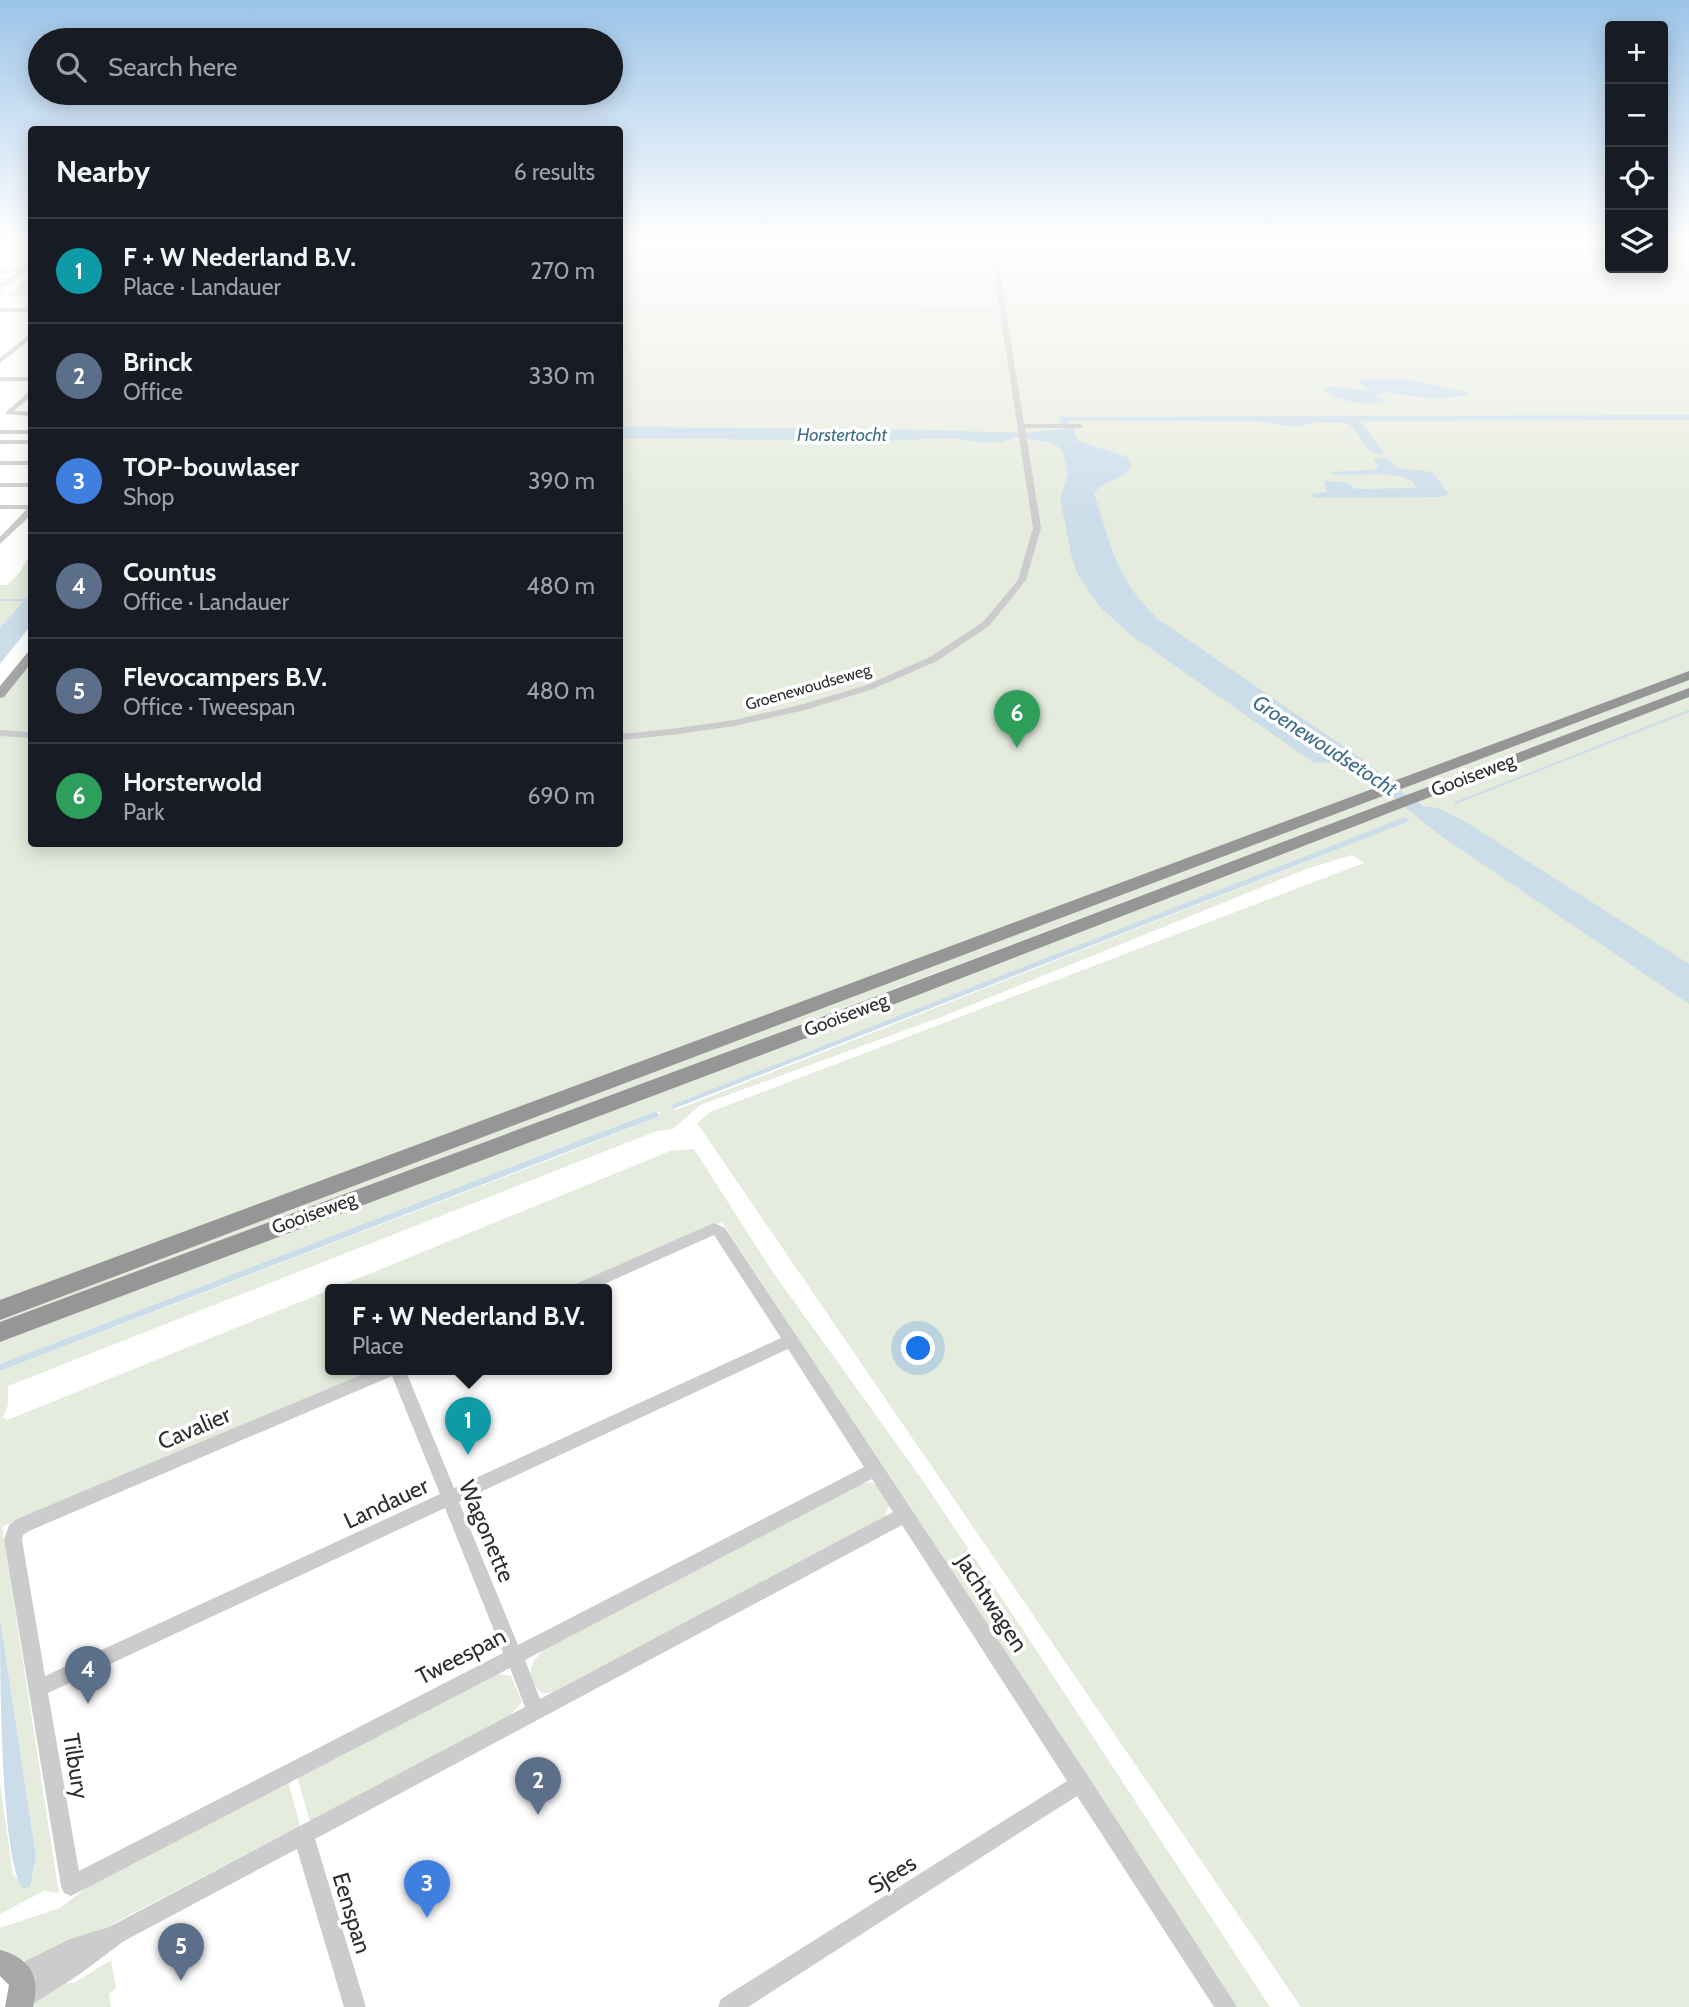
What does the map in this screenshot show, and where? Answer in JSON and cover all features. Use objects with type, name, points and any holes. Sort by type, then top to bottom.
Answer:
[{"type":"highway","name":"Gooiseweg","points":[[1388,797],[1402,782],[1689,675]]},
{"type":"highway","name":"Gooiseweg","points":[[1,1326],[1388,797],[1420,795],[1689,692]]},
{"type":"main road","points":[[0,694],[28,659]]},
{"type":"street","name":"Groenewoudseweg","points":[[623,737],[724,726],[822,703],[909,670],[969,636],[997,613],[1023,582],[1035,549],[1037,528],[1007,335]]},
{"type":"street","points":[[0,361],[22,341]]},
{"type":"street","points":[[0,379],[28,379]]},
{"type":"street","points":[[0,418],[28,395]]},
{"type":"street","points":[[8,413],[28,414]]},
{"type":"street","points":[[1022,432],[1080,426]]},
{"type":"street","points":[[0,432],[28,432]]},
{"type":"street","points":[[0,442],[28,442]]},
{"type":"street","points":[[0,463],[28,463]]},
{"type":"street","points":[[0,485],[28,485]]},
{"type":"street","points":[[0,507],[28,508]]},
{"type":"street","points":[[0,542],[28,512]]},
{"type":"street","points":[[0,733],[28,735]]},
{"type":"street","name":"Jachtwagen","points":[[589,1284],[715,1229],[720,1232],[1226,2007]]},
{"type":"street","name":"Landauer","points":[[38,1688],[791,1340]]},
{"type":"street","name":"Cavalier","points":[[15,1531],[23,1525],[380,1375]]},
{"type":"street","name":"Wagonette","points":[[396,1375],[516,1657],[536,1711]]},
{"type":"street","name":"Tweespan","points":[[71,1885],[874,1470]]},
{"type":"street","points":[[15,1986],[73,1967],[117,1934],[904,1514]]},
{"type":"street","name":"Tilbury","points":[[15,1531],[13,1540],[71,1885]]},
{"type":"street","name":"Sjees","points":[[729,2007],[1081,1783]]},
{"type":"street","name":"Eenspan","points":[[303,1834],[355,2007]]},
{"type":"shaded area","points":[[623,335],[1689,335],[1689,671],[1389,783],[1379,776],[1377,770],[1353,770],[1379,788],[0,1301],[0,699],[28,663],[28,847],[623,847]]},
{"type":"shaded area","points":[[28,558],[28,595],[0,628],[0,585],[7,585],[20,572]]},
{"type":"shaded area","points":[[1689,677],[1689,689],[1407,795],[1397,788]]},
{"type":"shaded area","points":[[1689,694],[1689,2007],[1301,2007],[697,1123],[710,1112],[1364,863],[1352,855],[1309,868],[944,1016],[700,1105],[673,1129],[657,1131],[8,1386],[8,1405],[3,1417],[7,1420],[325,1292],[325,1375],[361,1375],[2,1527],[59,1893],[44,1891],[0,1914],[0,1783],[13,1875],[30,1886],[36,1857],[0,1618],[0,1371],[570,1152],[660,1116],[660,1112],[656,1111],[0,1364],[0,1342],[1406,806],[1439,835],[1468,824],[1417,802]],"holes":[[[1405,818],[1410,821],[676,1110],[672,1105]]]},
{"type":"shaded area","points":[[1386,792],[1396,799],[0,1327],[0,1318]]},
{"type":"shaded area","points":[[694,1149],[770,1268],[921,1478],[1270,2007],[1236,2007],[722,1222],[576,1284],[344,1284],[670,1151]]},
{"type":"shaded area","points":[[870,1482],[879,1485],[890,1505],[884,1517],[553,1692],[543,1694],[533,1683],[532,1665],[546,1649],[859,1485]]},
{"type":"shaded area","points":[[499,1674],[511,1676],[522,1702],[507,1719],[310,1822],[297,1776]]},
{"type":"shaded area","points":[[288,1781],[300,1826],[116,1922],[69,1955],[26,1961],[0,1952],[0,1928],[60,1908],[93,1883]]},
{"type":"shaded area","points":[[111,1960],[116,1988],[109,1994],[111,2007],[28,2007],[53,1983],[74,1983]]},
{"type":"water","points":[[1363,379],[1402,379],[1464,391],[1469,395],[1434,399],[1383,392],[1376,394],[1384,402],[1369,404],[1344,400],[1323,389],[1332,386],[1368,391],[1359,382]]},
{"type":"water","points":[[1689,415],[1689,420],[1360,421],[1385,454],[1368,448],[1348,423],[1314,422],[1297,427],[1257,421],[1070,421],[1068,424],[1061,424],[1059,417]]},
{"type":"water","points":[[623,427],[1024,433],[1073,428],[1078,441],[1127,457],[1132,466],[1128,471],[1102,485],[1094,494],[1123,575],[1143,604],[1158,619],[1356,755],[1377,770],[1380,777],[1424,806],[1438,808],[1466,822],[1689,964],[1689,1004],[1438,834],[1373,781],[1336,762],[1314,763],[1131,635],[1101,608],[1079,577],[1072,558],[1060,498],[1068,473],[1062,450],[1053,443],[1015,437],[1002,442],[983,443],[956,438],[877,441],[623,438]]},
{"type":"water","points":[[1385,457],[1398,468],[1432,472],[1449,494],[1441,497],[1314,498],[1312,494],[1327,492],[1324,481],[1346,482],[1356,489],[1416,488],[1412,482],[1394,475],[1337,475],[1330,472],[1374,470],[1378,467],[1374,459]]},
{"type":"water","points":[[28,595],[28,629],[0,664],[0,628]]},
{"type":"water","points":[[1405,817],[1410,821],[673,1109],[672,1105]]},
{"type":"water","points":[[656,1111],[660,1116],[0,1371],[0,1364]]},
{"type":"water","points":[[0,1618],[36,1857],[30,1886],[23,1889],[15,1871],[6,1804],[1,1717]]},
{"type":"waterway","points":[[0,600],[25,600]]},
{"type":"waterway","points":[[1455,803],[1689,711]]},
{"type":"place","name":"Horsterwold","points":[[1017,748]]},
{"type":"place","name":"F + W Nederland B.V.","points":[[468,1455]]},
{"type":"place","name":"Countus","points":[[88,1704]]},
{"type":"place","name":"Brinck","points":[[538,1815]]},
{"type":"place","name":"TOP-bouwlaser","points":[[427,1918]]},
{"type":"place","name":"Flevocampers B.V.","points":[[181,1981]]},
{"type":"water label","name":"Horstertocht","points":[[842,435]]},
{"type":"water label","name":"Groenewoudsetocht","points":[[1325,745]]}]
